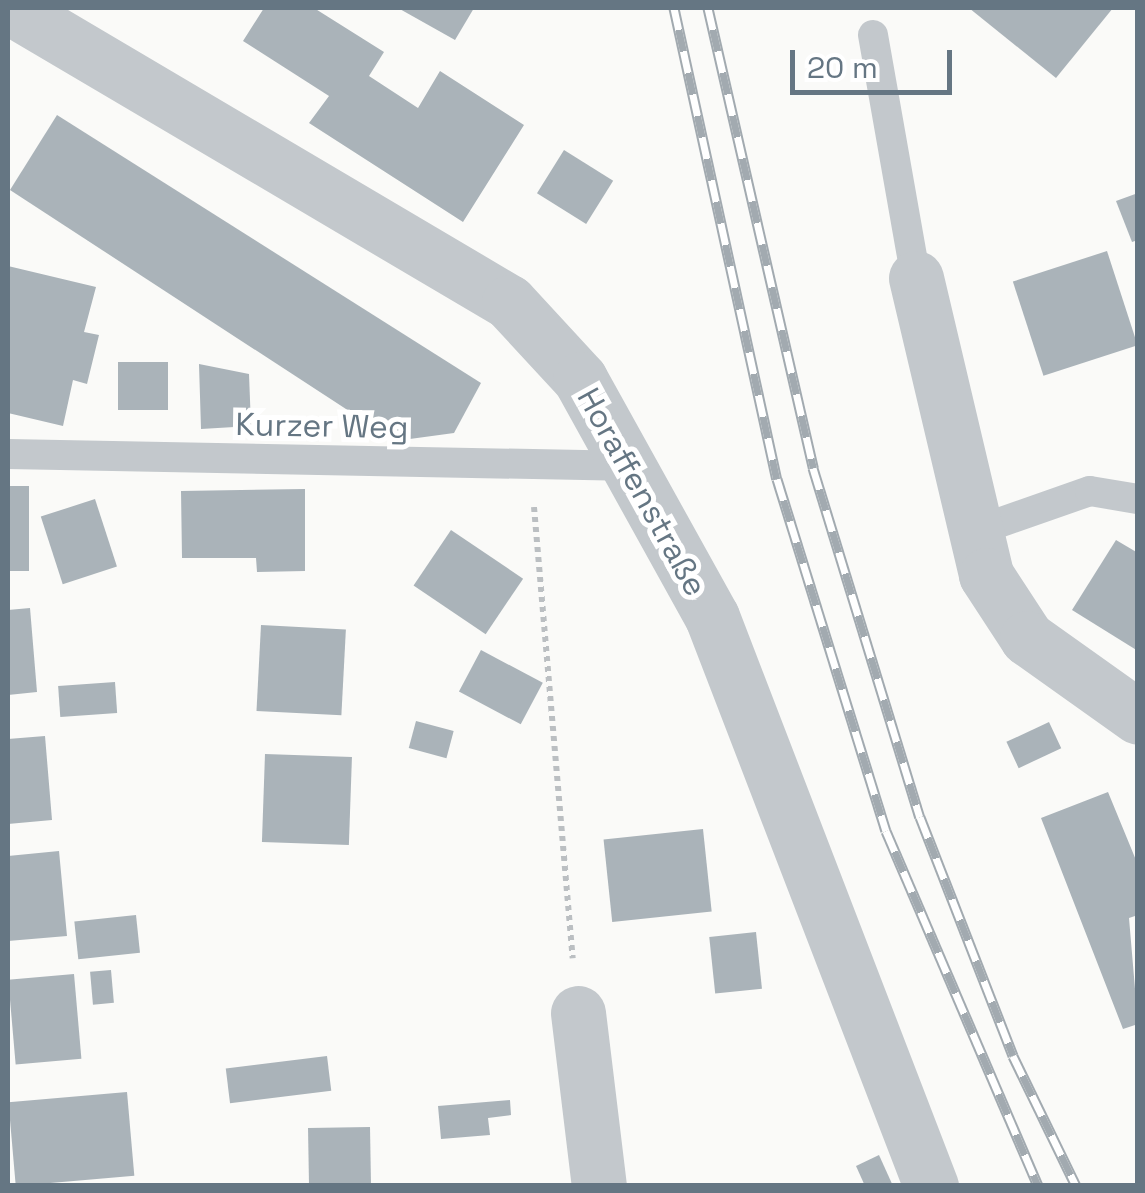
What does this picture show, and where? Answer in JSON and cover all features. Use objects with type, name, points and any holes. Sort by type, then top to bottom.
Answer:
[{"type":"street","name":"Horaffenstraße","points":[[11,8],[509,302],[580,379],[634,466],[712,617],[931,1186]]},
{"type":"street","points":[[916,278],[970,533],[1027,638],[1138,716]]},
{"type":"street","points":[[578,1013],[598,1186]]},
{"type":"lane","points":[[873,35],[916,278]]},
{"type":"lane","name":"Kurzer Weg","points":[[8,454],[634,466]]},
{"type":"lane","points":[[970,533],[1090,491],[1138,499]]},
{"type":"path","points":[[530,466],[578,1013]]},
{"type":"building","points":[[264,8],[314,8],[384,52],[369,76],[418,108],[440,71],[524,125],[463,222],[309,123],[329,96],[243,41]]},
{"type":"building","points":[[398,8],[474,8],[455,40]]},
{"type":"building","points":[[969,8],[1113,8],[1056,78]]},
{"type":"building","points":[[57,115],[481,383],[454,433],[395,441],[10,190]]},
{"type":"building","points":[[564,150],[613,181],[586,224],[537,193]]},
{"type":"building","points":[[1138,193],[1138,240],[1132,242],[1116,201]]},
{"type":"building","points":[[1107,251],[1138,345],[1043,376],[1013,282]]},
{"type":"building","points":[[8,266],[96,287],[84,332],[99,335],[87,384],[73,380],[63,426],[8,413]]},
{"type":"building","points":[[118,362],[168,362],[168,410],[118,410]]},
{"type":"building","points":[[199,364],[249,374],[251,426],[201,429]]},
{"type":"building","points":[[8,486],[29,486],[29,571],[8,571]]},
{"type":"building","points":[[305,489],[305,571],[257,572],[256,558],[182,558],[181,491]]},
{"type":"building","points":[[95,499],[117,567],[63,584],[41,517]]},
{"type":"building","points":[[451,530],[523,579],[486,634],[414,586]]},
{"type":"building","points":[[1116,540],[1138,553],[1138,651],[1072,610]]},
{"type":"building","points":[[30,608],[37,692],[8,695],[8,610]]},
{"type":"building","points":[[261,625],[346,629],[341,715],[256,711]]},
{"type":"building","points":[[481,650],[543,683],[521,724],[459,691]]},
{"type":"building","points":[[115,682],[117,713],[60,717],[58,686]]},
{"type":"building","points":[[416,721],[454,731],[446,758],[409,748]]},
{"type":"building","points":[[1049,722],[1061,748],[1019,768],[1006,742]]},
{"type":"building","points":[[45,736],[52,820],[8,824],[8,739]]},
{"type":"building","points":[[265,754],[352,757],[349,845],[262,842]]},
{"type":"building","points":[[1108,792],[1138,865],[1138,915],[1129,918],[1138,1024],[1123,1029],[1041,818]]},
{"type":"building","points":[[703,829],[712,912],[612,922],[604,839]]},
{"type":"building","points":[[59,851],[67,936],[8,941],[8,856]]},
{"type":"building","points":[[136,915],[140,953],[78,959],[74,921]]},
{"type":"building","points":[[756,932],[762,989],[715,994],[709,937]]},
{"type":"building","points":[[111,970],[114,1003],[93,1005],[90,972]]},
{"type":"building","points":[[74,974],[81,1059],[16,1064],[8,980]]},
{"type":"building","points":[[327,1056],[331,1091],[230,1103],[226,1068]]},
{"type":"building","points":[[127,1092],[134,1176],[16,1186],[8,1102]]},
{"type":"building","points":[[510,1100],[511,1115],[488,1118],[490,1135],[441,1139],[438,1106]]},
{"type":"building","points":[[370,1127],[371,1186],[309,1186],[308,1128]]},
{"type":"building","points":[[879,1155],[893,1186],[865,1186],[856,1166]]},
{"type":"railway","points":[[674,8],[777,479],[886,831],[1038,1186]]},
{"type":"railway","points":[[708,8],[813,468],[920,817],[1013,1056],[1076,1186]]}]
